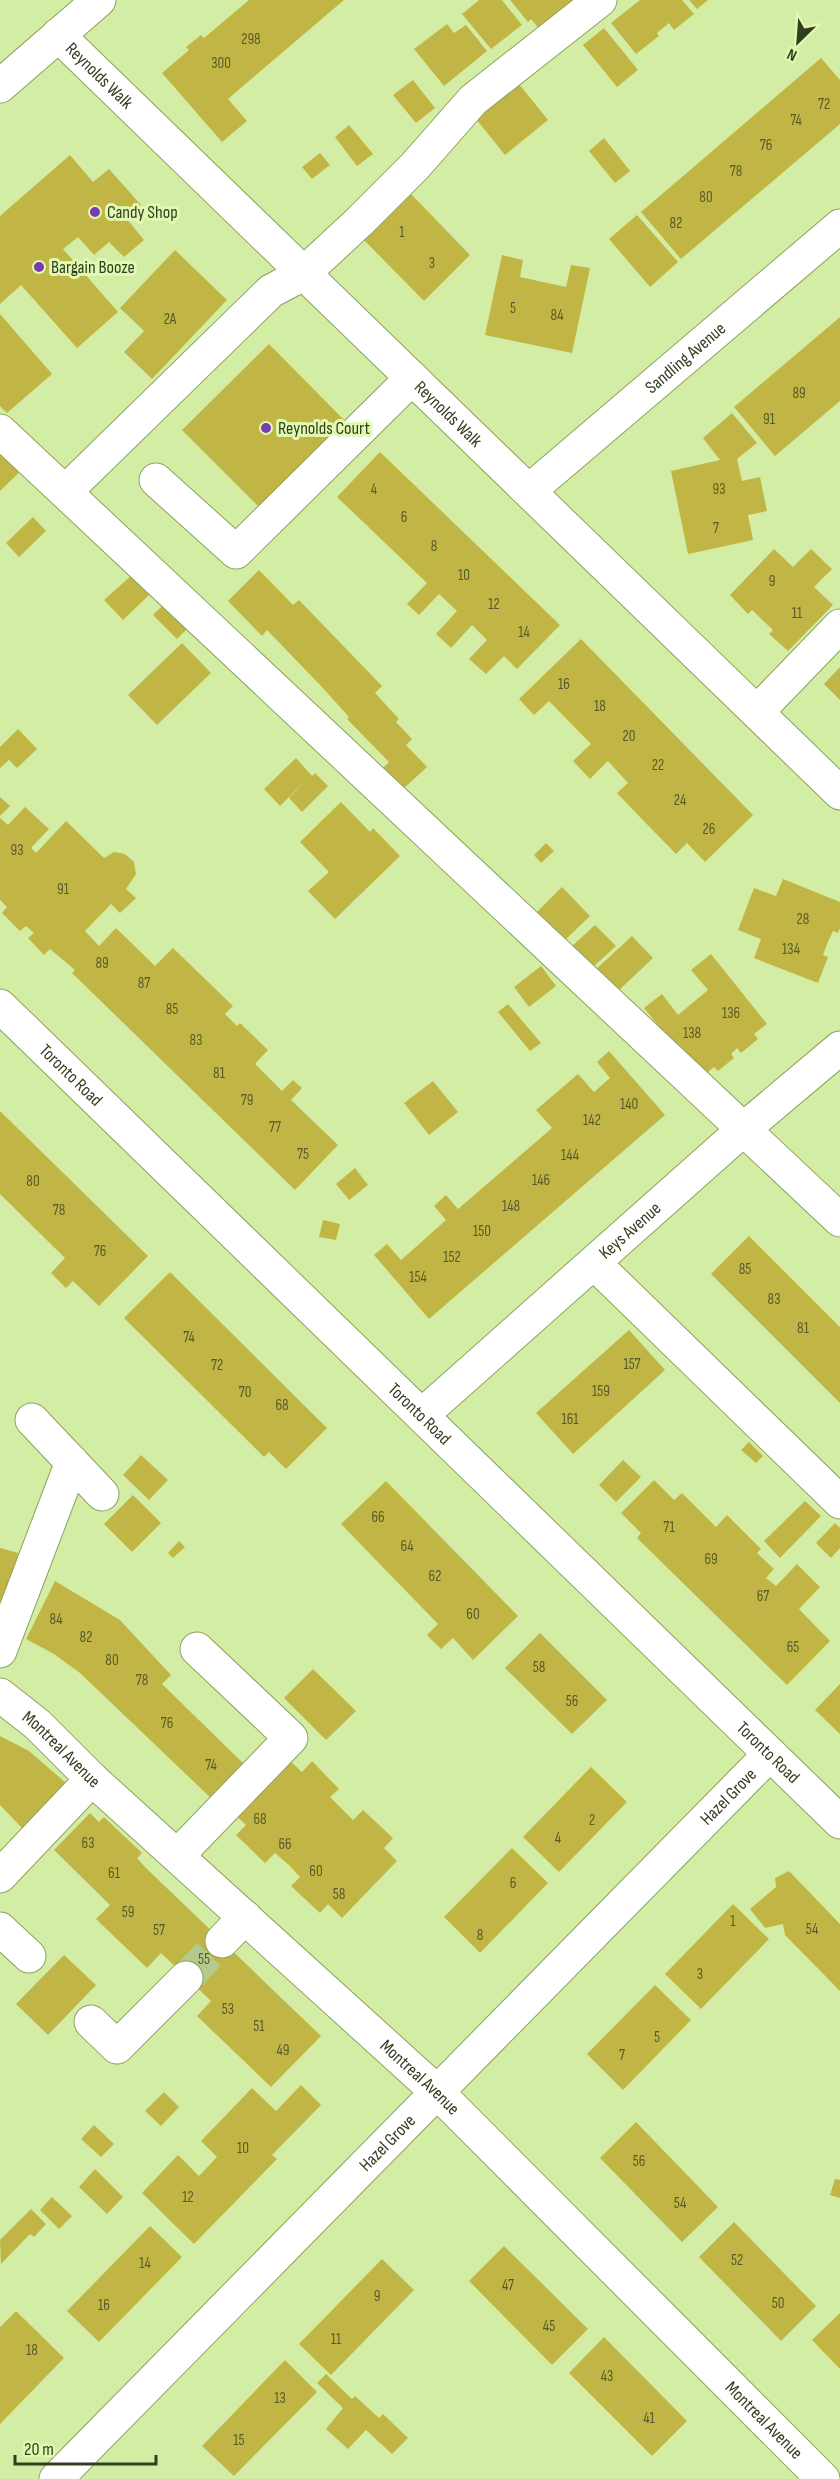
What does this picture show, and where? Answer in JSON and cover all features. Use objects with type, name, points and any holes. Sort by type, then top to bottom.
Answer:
[{"type":"street","points":[[0,86],[99,0]]},
{"type":"street","points":[[66,491],[271,291],[303,274],[360,221],[415,166],[473,100],[600,0]]},
{"type":"street","name":"Reynolds Walk","points":[[58,35],[303,274],[530,490],[840,793]]},
{"type":"street","name":"Sandling Avenue","points":[[530,490],[840,226]]},
{"type":"street","points":[[156,480],[236,552],[412,378]]},
{"type":"street","points":[[0,431],[745,1128],[840,1220]]},
{"type":"street","points":[[757,712],[840,626]]},
{"type":"street","name":"Toronto Road","points":[[0,1006],[840,1822]]},
{"type":"street","name":"Keys Avenue","points":[[422,1415],[745,1128],[840,1048]]},
{"type":"street","points":[[594,1263],[840,1502]]},
{"type":"street","points":[[32,1420],[102,1494]]},
{"type":"street","points":[[0,1650],[72,1462]]},
{"type":"street","points":[[177,1856],[291,1738],[197,1649]]},
{"type":"street","name":"Montreal Avenue","points":[[0,1695],[37,1724],[92,1779],[436,2091],[823,2479]]},
{"type":"street","name":"Hazel Grove","points":[[56,2479],[770,1754]]},
{"type":"street","points":[[0,1876],[92,1779]]},
{"type":"street","points":[[222,1941],[245,1917]]},
{"type":"street","points":[[0,1929],[29,1956]]},
{"type":"street","points":[[91,2022],[117,2047],[186,1978]]},
{"type":"building","points":[[249,0],[344,0],[228,99],[247,121],[222,142],[162,73],[189,50],[186,47],[201,35],[204,38]]},
{"type":"building","points":[[479,0],[502,0],[522,25],[491,49],[462,14]]},
{"type":"building","points":[[510,0],[581,0],[542,32],[531,19],[528,22]]},
{"type":"building","points":[[640,0],[682,0],[694,14],[674,30],[669,23],[657,33],[659,36],[636,54],[611,23]]},
{"type":"building","points":[[689,0],[708,0],[697,9]]},
{"type":"building","points":[[447,24],[454,33],[466,25],[487,51],[444,86],[414,49]]},
{"type":"building","points":[[604,28],[638,70],[617,87],[583,45]]},
{"type":"building","points":[[821,58],[840,80],[840,124],[681,259],[641,212]]},
{"type":"building","points":[[413,80],[435,108],[416,123],[393,95]]},
{"type":"building","points":[[519,84],[548,120],[505,155],[476,119]]},
{"type":"building","points":[[349,125],[373,154],[357,166],[335,137]]},
{"type":"building","points":[[604,138],[630,171],[615,183],[589,151]]},
{"type":"building","points":[[320,153],[330,165],[312,179],[302,167]]},
{"type":"building","name":"Bargain Booze","points":[[70,155],[93,182],[109,169],[141,205],[126,218],[144,240],[124,257],[109,242],[94,255],[78,237],[63,249],[118,312],[77,348],[21,285],[0,304],[0,216]]},
{"type":"building","points":[[411,194],[470,255],[424,301],[364,240]]},
{"type":"building","points":[[637,215],[678,262],[650,287],[609,239]]},
{"type":"building","points":[[175,250],[227,300],[152,379],[124,352],[144,331],[120,308]]},
{"type":"building","points":[[502,255],[523,260],[520,277],[566,287],[571,265],[590,268],[572,353],[485,335]]},
{"type":"building","points":[[0,314],[52,374],[7,413],[0,406]]},
{"type":"building","points":[[840,317],[840,401],[775,456],[734,407]]},
{"type":"building","name":"Reynolds Court","points":[[269,344],[349,425],[263,511],[182,430]]},
{"type":"building","points":[[732,413],[757,443],[737,459],[742,481],[760,477],[767,511],[748,515],[753,540],[688,554],[671,471],[720,460],[703,438]]},
{"type":"building","points":[[0,436],[27,465],[0,491]]},
{"type":"building","points":[[380,452],[560,625],[517,669],[504,656],[486,674],[469,659],[487,640],[472,625],[451,648],[436,634],[457,611],[439,594],[419,615],[407,604],[427,583],[337,497]]},
{"type":"building","points":[[33,517],[46,531],[19,557],[6,543]]},
{"type":"building","points":[[774,549],[793,567],[811,549],[832,569],[814,587],[833,605],[788,651],[769,634],[773,630],[752,610],[748,614],[730,595]]},
{"type":"building","points":[[259,570],[293,605],[299,600],[382,686],[375,693],[399,719],[396,722],[412,739],[406,745],[427,767],[403,789],[383,768],[389,762],[347,719],[349,717],[321,686],[267,630],[262,636],[228,601]]},
{"type":"building","points":[[133,574],[151,593],[123,620],[104,600]]},
{"type":"building","points":[[169,599],[193,623],[177,639],[153,615]]},
{"type":"building","points":[[581,639],[753,815],[705,862],[687,843],[676,854],[637,814],[617,793],[628,783],[608,761],[590,779],[573,761],[591,744],[549,701],[534,715],[519,699]]},
{"type":"building","points":[[182,643],[211,673],[157,725],[128,695]]},
{"type":"building","points":[[840,667],[840,700],[824,684]]},
{"type":"building","points":[[18,729],[37,749],[17,768],[9,760],[0,768],[0,747]]},
{"type":"building","points":[[296,758],[312,776],[315,773],[328,786],[302,812],[289,798],[305,781],[280,806],[264,789]]},
{"type":"building","points":[[0,797],[10,806],[0,816]]},
{"type":"building","points":[[341,802],[370,832],[373,828],[400,856],[335,919],[308,891],[329,872],[300,842]]},
{"type":"building","points":[[25,807],[49,829],[31,848],[36,853],[66,821],[104,858],[114,852],[125,854],[134,862],[136,874],[126,889],[136,898],[120,913],[111,904],[85,931],[99,946],[116,928],[155,966],[173,948],[233,1006],[225,1014],[237,1026],[240,1023],[268,1050],[255,1064],[282,1091],[293,1080],[302,1088],[291,1100],[338,1145],[295,1190],[72,973],[75,970],[50,949],[44,955],[28,938],[34,933],[26,926],[20,931],[2,913],[7,907],[0,900],[0,818],[8,825]]},
{"type":"building","points":[[546,843],[554,851],[541,863],[534,855]]},
{"type":"building","points":[[783,879],[840,902],[840,928],[838,933],[833,931],[827,944],[823,955],[828,957],[818,983],[754,958],[761,939],[738,930],[754,888],[776,896]]},
{"type":"building","points":[[562,887],[590,916],[564,941],[536,913]]},
{"type":"building","points":[[595,925],[616,946],[591,969],[570,948]]},
{"type":"building","points":[[632,936],[653,958],[616,993],[594,971]]},
{"type":"building","points":[[711,954],[767,1024],[754,1034],[758,1039],[741,1053],[737,1048],[731,1054],[734,1058],[718,1071],[714,1067],[701,1078],[644,1008],[662,994],[678,1015],[708,990],[691,970]]},
{"type":"building","points":[[541,966],[556,986],[529,1007],[514,987]]},
{"type":"building","points":[[508,1004],[541,1043],[530,1051],[498,1012]]},
{"type":"building","points":[[609,1051],[665,1115],[429,1319],[374,1255],[387,1244],[401,1260],[446,1220],[434,1206],[446,1195],[458,1209],[552,1128],[536,1110],[578,1074],[594,1092],[610,1078],[597,1062]]},
{"type":"building","points":[[433,1081],[458,1112],[429,1135],[404,1103]]},
{"type":"building","points":[[0,1111],[148,1256],[99,1306],[73,1281],[66,1288],[51,1273],[65,1258],[0,1194]]},
{"type":"building","points":[[355,1168],[368,1185],[349,1200],[336,1184]]},
{"type":"building","points":[[323,1220],[340,1224],[336,1240],[319,1237]]},
{"type":"building","points":[[749,1236],[840,1327],[840,1403],[711,1274]]},
{"type":"building","points":[[170,1272],[327,1428],[286,1469],[269,1452],[264,1457],[124,1318]]},
{"type":"building","points":[[629,1330],[665,1370],[573,1454],[536,1413]]},
{"type":"building","points":[[749,1442],[763,1456],[756,1463],[741,1450]]},
{"type":"building","points":[[141,1455],[168,1480],[149,1500],[123,1475]]},
{"type":"building","points":[[623,1460],[641,1477],[616,1502],[599,1485]]},
{"type":"building","points":[[654,1480],[674,1500],[682,1493],[716,1527],[727,1515],[761,1549],[757,1553],[774,1569],[766,1578],[776,1586],[797,1564],[820,1587],[799,1609],[830,1641],[787,1685],[637,1538],[641,1533],[621,1513]]},
{"type":"building","points":[[386,1481],[518,1616],[473,1660],[453,1638],[441,1649],[427,1635],[438,1624],[341,1524]]},
{"type":"building","points":[[133,1495],[161,1523],[132,1552],[104,1524]]},
{"type":"building","points":[[805,1501],[821,1516],[780,1558],[764,1541]]},
{"type":"building","points":[[835,1523],[840,1528],[840,1548],[831,1558],[816,1543]]},
{"type":"building","points":[[179,1541],[185,1547],[173,1558],[168,1553]]},
{"type":"building","points":[[0,1548],[18,1553],[3,1616],[0,1615]]},
{"type":"building","points":[[55,1581],[120,1620],[171,1675],[162,1684],[247,1767],[214,1801],[80,1673],[54,1654],[26,1639]]},
{"type":"building","points":[[540,1633],[607,1700],[572,1734],[505,1668]]},
{"type":"building","points":[[313,1669],[356,1711],[326,1740],[284,1698]]},
{"type":"building","points":[[840,1684],[840,1734],[815,1710]]},
{"type":"building","points":[[0,1736],[29,1751],[66,1783],[22,1828],[0,1805]]},
{"type":"building","points":[[287,1758],[302,1772],[312,1761],[339,1789],[330,1797],[353,1820],[363,1810],[393,1838],[384,1848],[397,1861],[342,1918],[328,1904],[320,1913],[291,1886],[300,1877],[275,1853],[265,1863],[236,1835],[246,1825],[233,1813]]},
{"type":"building","points":[[591,1767],[627,1802],[559,1872],[523,1837]]},
{"type":"building","points":[[90,1813],[99,1822],[104,1817],[142,1853],[137,1858],[146,1868],[321,2036],[271,2087],[197,2016],[211,2001],[161,1953],[147,1968],[96,1919],[110,1905],[54,1850]]},
{"type":"building","points":[[512,1848],[548,1883],[480,1953],[444,1917]]},
{"type":"building","points":[[789,1871],[840,1924],[840,1991],[785,1935],[783,1924],[765,1928],[750,1909],[776,1887],[775,1878]]},
{"type":"building","points":[[733,1904],[769,1939],[701,2009],[665,1974]]},
{"type":"building","points":[[64,1955],[96,1985],[48,2035],[16,2004]]},
{"type":"building","points":[[655,1985],[691,2020],[623,2090],[587,2054]]},
{"type":"building","points":[[301,2085],[321,2105],[272,2155],[277,2159],[194,2244],[142,2193],[178,2155],[199,2176],[217,2157],[201,2141],[252,2088],[276,2111]]},
{"type":"building","points":[[164,2092],[179,2107],[161,2126],[145,2111]]},
{"type":"building","points":[[636,2122],[718,2207],[682,2242],[600,2158]]},
{"type":"building","points":[[94,2125],[114,2144],[101,2157],[81,2139]]},
{"type":"building","points":[[95,2169],[123,2197],[107,2214],[79,2187]]},
{"type":"building","points":[[835,2179],[840,2180],[840,2198],[830,2195]]},
{"type":"building","points":[[52,2197],[72,2216],[59,2229],[40,2210]]},
{"type":"building","points":[[31,2209],[46,2224],[34,2237],[30,2234],[1,2264],[0,2240]]},
{"type":"building","points":[[734,2222],[816,2306],[781,2341],[699,2257]]},
{"type":"building","points":[[150,2226],[182,2257],[99,2342],[67,2311]]},
{"type":"building","points":[[504,2246],[588,2329],[552,2365],[469,2281]]},
{"type":"building","points":[[382,2259],[414,2290],[331,2375],[299,2344]]},
{"type":"building","points":[[16,2311],[64,2358],[0,2424],[0,2327]]},
{"type":"building","points":[[840,2313],[840,2369],[812,2340]]},
{"type":"building","points":[[604,2337],[687,2421],[652,2456],[569,2373]]},
{"type":"building","points":[[285,2360],[317,2392],[234,2476],[202,2446]]},
{"type":"building","points":[[326,2374],[352,2399],[355,2396],[379,2418],[383,2414],[408,2438],[392,2454],[366,2430],[348,2449],[326,2429],[343,2408],[317,2383]]},
{"type":"tunnel","points":[[186,1978],[222,1941]]},
{"type":"place","name":"Candy Shop","points":[[95,212]]},
{"type":"place","name":"Bargain Booze","points":[[39,267]]},
{"type":"place","name":"Reynolds Court","points":[[266,428]]}]
